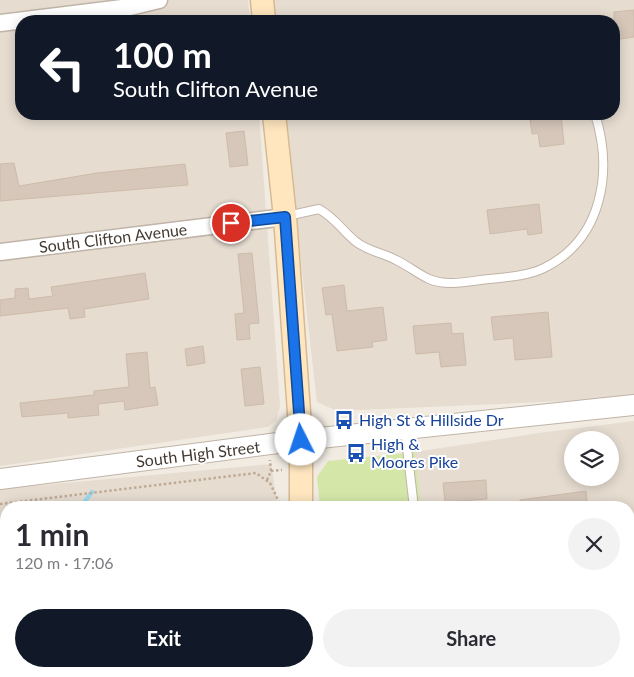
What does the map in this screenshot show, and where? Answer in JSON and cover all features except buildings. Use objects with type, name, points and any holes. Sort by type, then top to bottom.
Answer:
[{"type":"main road","points":[[262,0],[263,15]]},
{"type":"main road","points":[[275,120],[285,217],[301,440],[301,501]]},
{"type":"street","points":[[65,15],[130,7],[159,0]]},
{"type":"street","points":[[0,23],[15,21]]},
{"type":"street","name":"South Clifton Avenue","points":[[0,252],[285,217]]},
{"type":"street","name":"South High Street","points":[[0,479],[301,440],[634,405]]},
{"type":"lane","points":[[285,217],[319,209],[332,216],[356,242],[396,259],[428,279],[439,282],[492,279],[526,274],[543,269],[564,256],[582,238],[591,225],[597,209],[602,188],[603,156],[596,120]]},
{"type":"lane","points":[[405,430],[413,501]]},
{"type":"path","points":[[25,501],[256,473],[270,483],[279,501]]},
{"type":"shaded area","points":[[0,0],[248,0],[249,15],[15,15],[15,120],[259,120],[280,406],[276,421],[268,427],[0,466]]},
{"type":"shaded area","points":[[272,0],[634,0],[634,398],[337,411],[317,402],[285,120],[620,120],[620,15],[273,15]]},
{"type":"shaded area","points":[[634,421],[634,501],[420,501],[415,452]]},
{"type":"shaded area","points":[[271,464],[277,501],[0,501],[0,489]]},
{"type":"green space","points":[[415,452],[420,501],[319,501],[317,477],[328,461]]},
{"type":"waterway","points":[[85,501],[92,492]]},
{"type":"place","name":"High St & Hillside Dr","points":[[344,420]]},
{"type":"place","name":"High & Moores Pike","points":[[356,453]]},
{"type":"route","points":[[231,223],[285,217],[301,440]]}]
